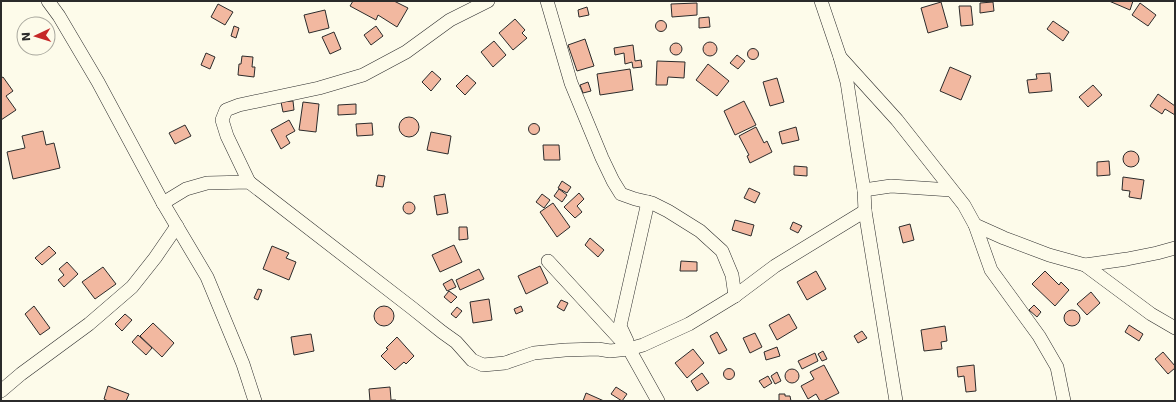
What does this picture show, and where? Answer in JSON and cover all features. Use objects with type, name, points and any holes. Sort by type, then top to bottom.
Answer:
[{"type":"street","points":[[48,1],[59,16],[98,82],[163,203],[207,277],[243,364],[255,401]]},
{"type":"street","points":[[488,1],[450,20],[406,52],[363,75],[319,88],[239,105],[226,110],[222,120],[227,136],[249,182],[456,342],[472,360],[483,365],[505,363],[534,353],[557,350],[598,349],[610,351],[629,349],[643,345],[689,324],[735,296],[775,266],[865,211]]},
{"type":"street","points":[[547,1],[571,83],[613,181],[621,194],[652,203],[700,231],[722,251],[732,275],[735,296]]},
{"type":"street","points":[[821,1],[840,57],[846,82],[864,190],[865,211],[896,401]]},
{"type":"street","points":[[840,57],[896,120],[964,205],[975,225],[991,270],[1039,336],[1057,367],[1064,401]]},
{"type":"street","points":[[163,203],[186,189],[207,183],[249,182]]},
{"type":"street","points":[[864,190],[891,186],[951,190]]},
{"type":"street","points":[[648,202],[620,326],[629,349],[658,401]]},
{"type":"street","points":[[975,225],[1049,255],[1085,265],[1151,314],[1175,328]]},
{"type":"street","points":[[1,391],[21,374],[89,324],[132,287],[155,258],[177,226]]},
{"type":"street","points":[[1085,265],[1127,259],[1175,248]]},
{"type":"street","points":[[548,261],[629,349]]},
{"type":"building","points":[[353,1],[394,1],[408,8],[397,27],[378,15],[376,20],[350,6]]},
{"type":"building","points":[[1109,1],[1133,1],[1130,10]]},
{"type":"building","points":[[941,2],[948,27],[928,33],[921,8]]},
{"type":"building","points":[[993,2],[994,11],[980,13],[980,3]]},
{"type":"building","points":[[697,3],[697,15],[672,17],[671,4]]},
{"type":"building","points":[[1140,3],[1156,15],[1148,26],[1132,15]]},
{"type":"building","points":[[218,4],[233,12],[225,25],[211,17]]},
{"type":"building","points":[[959,6],[971,6],[973,25],[961,26]]},
{"type":"building","points":[[587,7],[589,15],[579,17],[578,10]]},
{"type":"building","points":[[325,10],[329,28],[309,33],[304,15]]},
{"type":"building","points":[[709,17],[710,27],[699,28],[699,18]]},
{"type":"building","points":[[515,19],[525,30],[522,33],[527,38],[513,50],[499,33]]},
{"type":"building","points":[[661,20],[665,22],[667,26],[665,30],[661,32],[657,30],[655,26],[657,22]]},
{"type":"building","points":[[1053,21],[1069,32],[1063,41],[1047,29]]},
{"type":"building","points":[[234,26],[239,28],[236,38],[231,36]]},
{"type":"building","points":[[376,26],[383,36],[371,45],[364,35]]},
{"type":"building","points":[[334,32],[341,49],[330,54],[322,37]]},
{"type":"building","points":[[585,39],[594,66],[577,71],[568,45]]},
{"type":"building","points":[[494,41],[506,55],[493,67],[481,52]]},
{"type":"building","points":[[707,42],[713,42],[717,46],[717,52],[713,56],[707,56],[703,52],[703,46]]},
{"type":"building","points":[[674,43],[678,43],[682,49],[678,55],[674,55],[670,51],[670,47]]},
{"type":"building","points":[[633,45],[635,61],[641,60],[642,67],[633,68],[632,62],[625,64],[624,53],[615,55],[614,48]]},
{"type":"building","points":[[751,49],[755,49],[757,50],[757,58],[751,59],[748,56],[748,52]]},
{"type":"building","points":[[206,53],[215,57],[210,69],[201,65]]},
{"type":"building","points":[[737,55],[745,61],[738,69],[730,63]]},
{"type":"building","points":[[242,56],[253,57],[252,67],[255,67],[254,77],[238,75],[239,64],[241,64]]},
{"type":"building","points":[[657,61],[685,62],[684,78],[668,77],[667,85],[656,85]]},
{"type":"building","points":[[708,64],[729,81],[717,96],[696,80]]},
{"type":"building","points":[[950,67],[971,76],[961,100],[940,91]]},
{"type":"building","points":[[630,69],[633,90],[600,95],[597,74]]},
{"type":"building","points":[[432,71],[441,79],[431,91],[422,82]]},
{"type":"building","points":[[1050,73],[1052,91],[1029,93],[1027,80],[1037,79],[1036,74]]},
{"type":"building","points":[[467,75],[476,83],[465,95],[456,86]]},
{"type":"building","points":[[3,77],[13,91],[6,96],[16,110],[1,120],[1,78]]},
{"type":"building","points":[[777,78],[784,102],[770,106],[763,82]]},
{"type":"building","points":[[588,82],[591,91],[583,93],[580,85]]},
{"type":"building","points":[[1093,85],[1102,95],[1088,107],[1079,97]]},
{"type":"building","points":[[1158,94],[1175,106],[1175,115],[1165,109],[1162,114],[1150,106]]},
{"type":"building","points":[[293,101],[294,110],[283,112],[281,102]]},
{"type":"building","points":[[744,101],[756,125],[735,135],[724,111]]},
{"type":"building","points":[[303,102],[319,104],[316,132],[299,130]]},
{"type":"building","points":[[356,104],[356,114],[338,115],[338,105]]},
{"type":"building","points":[[409,117],[416,120],[419,127],[416,134],[409,137],[402,134],[399,127],[402,120]]},
{"type":"building","points":[[289,120],[295,131],[286,136],[290,143],[281,149],[271,130]]},
{"type":"building","points":[[372,123],[373,135],[357,136],[356,124]]},
{"type":"building","points":[[534,123],[538,125],[540,129],[538,133],[534,135],[530,133],[528,129],[530,125]]},
{"type":"building","points":[[185,125],[191,136],[175,144],[169,133]]},
{"type":"building","points":[[756,127],[764,143],[767,141],[772,152],[750,163],[747,156],[749,155],[739,136]]},
{"type":"building","points":[[796,127],[799,140],[782,144],[779,132]]},
{"type":"building","points":[[43,131],[46,145],[54,143],[60,168],[13,179],[7,152],[25,148],[22,136]]},
{"type":"building","points":[[431,132],[451,136],[448,154],[427,150]]},
{"type":"building","points":[[543,145],[559,145],[560,160],[544,160]]},
{"type":"building","points":[[1128,151],[1134,151],[1139,156],[1137,165],[1134,167],[1128,167],[1123,162],[1123,156]]},
{"type":"building","points":[[1109,161],[1110,175],[1097,176],[1097,162]]},
{"type":"building","points":[[794,166],[807,167],[807,176],[794,175]]},
{"type":"building","points":[[378,175],[385,176],[383,187],[376,186]]},
{"type":"building","points":[[1123,177],[1144,180],[1141,199],[1129,197],[1130,191],[1122,190]]},
{"type":"building","points":[[562,181],[571,187],[567,193],[558,188]]},
{"type":"building","points":[[749,188],[760,193],[755,203],[744,198]]},
{"type":"building","points":[[559,189],[567,195],[562,202],[554,196]]},
{"type":"building","points":[[579,193],[584,199],[577,206],[582,212],[575,218],[564,207]]},
{"type":"building","points":[[445,194],[448,213],[437,215],[434,196]]},
{"type":"building","points":[[542,194],[550,200],[544,208],[536,202]]},
{"type":"building","points":[[407,202],[411,202],[415,208],[411,214],[407,214],[403,210],[403,206]]},
{"type":"building","points":[[553,203],[570,227],[557,237],[540,212]]},
{"type":"building","points":[[735,220],[754,225],[751,236],[732,230]]},
{"type":"building","points":[[793,222],[802,226],[798,233],[790,229]]},
{"type":"building","points":[[910,224],[914,240],[903,243],[899,227]]},
{"type":"building","points":[[459,227],[467,227],[468,239],[459,240]]},
{"type":"building","points":[[590,238],[604,250],[598,257],[585,245]]},
{"type":"building","points":[[454,245],[462,262],[440,272],[432,255]]},
{"type":"building","points":[[49,246],[56,253],[42,265],[35,258]]},
{"type":"building","points":[[272,246],[289,253],[286,258],[296,262],[289,280],[263,269]]},
{"type":"building","points":[[681,261],[697,262],[697,271],[680,271]]},
{"type":"building","points":[[67,262],[78,274],[64,287],[58,280],[64,275],[59,269]]},
{"type":"building","points":[[540,266],[548,283],[526,294],[518,276]]},
{"type":"building","points":[[103,267],[116,284],[95,299],[82,282]]},
{"type":"building","points":[[479,269],[484,279],[460,290],[456,280]]},
{"type":"building","points":[[816,271],[826,289],[807,300],[797,282]]},
{"type":"building","points":[[1045,271],[1059,285],[1061,282],[1069,290],[1055,306],[1032,284]]},
{"type":"building","points":[[452,279],[456,287],[447,291],[443,284]]},
{"type":"building","points":[[258,289],[262,290],[258,300],[254,298]]},
{"type":"building","points":[[449,291],[457,297],[451,303],[444,297]]},
{"type":"building","points":[[1091,292],[1100,303],[1087,315],[1077,304]]},
{"type":"building","points":[[489,299],[492,320],[473,323],[470,302]]},
{"type":"building","points":[[561,300],[568,303],[564,311],[557,307]]},
{"type":"building","points":[[1034,305],[1041,312],[1037,317],[1029,310]]},
{"type":"building","points":[[34,306],[50,328],[40,335],[25,314]]},
{"type":"building","points":[[384,306],[391,309],[394,316],[391,323],[384,326],[377,323],[374,316],[377,309]]},
{"type":"building","points":[[521,306],[523,311],[516,314],[514,309]]},
{"type":"building","points":[[457,307],[462,311],[456,318],[451,314]]},
{"type":"building","points":[[1072,310],[1079,315],[1080,318],[1075,325],[1072,326],[1065,321],[1064,318],[1069,311]]},
{"type":"building","points":[[125,314],[132,320],[122,331],[115,324]]},
{"type":"building","points":[[789,314],[797,328],[777,340],[769,325]]},
{"type":"building","points":[[153,323],[174,343],[162,357],[140,336]]},
{"type":"building","points":[[1129,325],[1143,334],[1139,341],[1125,332]]},
{"type":"building","points":[[945,326],[947,341],[941,342],[942,349],[924,351],[921,330]]},
{"type":"building","points":[[862,331],[867,338],[858,343],[854,336]]},
{"type":"building","points":[[717,332],[727,350],[719,354],[710,336]]},
{"type":"building","points":[[755,333],[762,347],[750,353],[743,338]]},
{"type":"building","points":[[311,334],[314,351],[294,355],[291,337]]},
{"type":"building","points":[[138,335],[152,348],[146,355],[132,342]]},
{"type":"building","points":[[397,337],[414,356],[406,364],[404,362],[395,370],[381,356],[388,349],[386,348]]},
{"type":"building","points":[[777,347],[780,356],[766,360],[764,352]]},
{"type":"building","points":[[693,349],[704,363],[687,378],[675,363]]},
{"type":"building","points":[[823,351],[827,359],[822,361],[818,354]]},
{"type":"building","points":[[1163,352],[1175,366],[1175,368],[1168,374],[1155,359]]},
{"type":"building","points":[[815,353],[818,361],[802,369],[798,361]]},
{"type":"building","points":[[824,365],[839,393],[823,401],[820,401],[816,394],[808,399],[801,386],[814,379],[810,372]]},
{"type":"building","points":[[974,365],[976,391],[966,392],[964,376],[958,377],[957,367]]},
{"type":"building","points":[[729,368],[733,370],[735,374],[733,378],[729,380],[725,378],[723,374],[725,370]]},
{"type":"building","points":[[789,369],[795,369],[799,373],[799,379],[795,383],[789,383],[785,379],[785,373]]},
{"type":"building","points":[[777,372],[781,381],[775,384],[771,376]]},
{"type":"building","points":[[702,373],[709,383],[697,391],[691,381]]},
{"type":"building","points":[[768,376],[772,383],[764,388],[759,381]]},
{"type":"building","points":[[108,386],[129,394],[126,401],[108,401],[104,399]]},
{"type":"building","points":[[390,387],[391,400],[396,401],[370,401],[369,389]]},
{"type":"building","points":[[616,387],[627,394],[622,401],[611,394]]},
{"type":"building","points":[[586,393],[604,401],[583,401]]},
{"type":"building","points":[[779,394],[790,396],[791,401],[779,401]]}]
